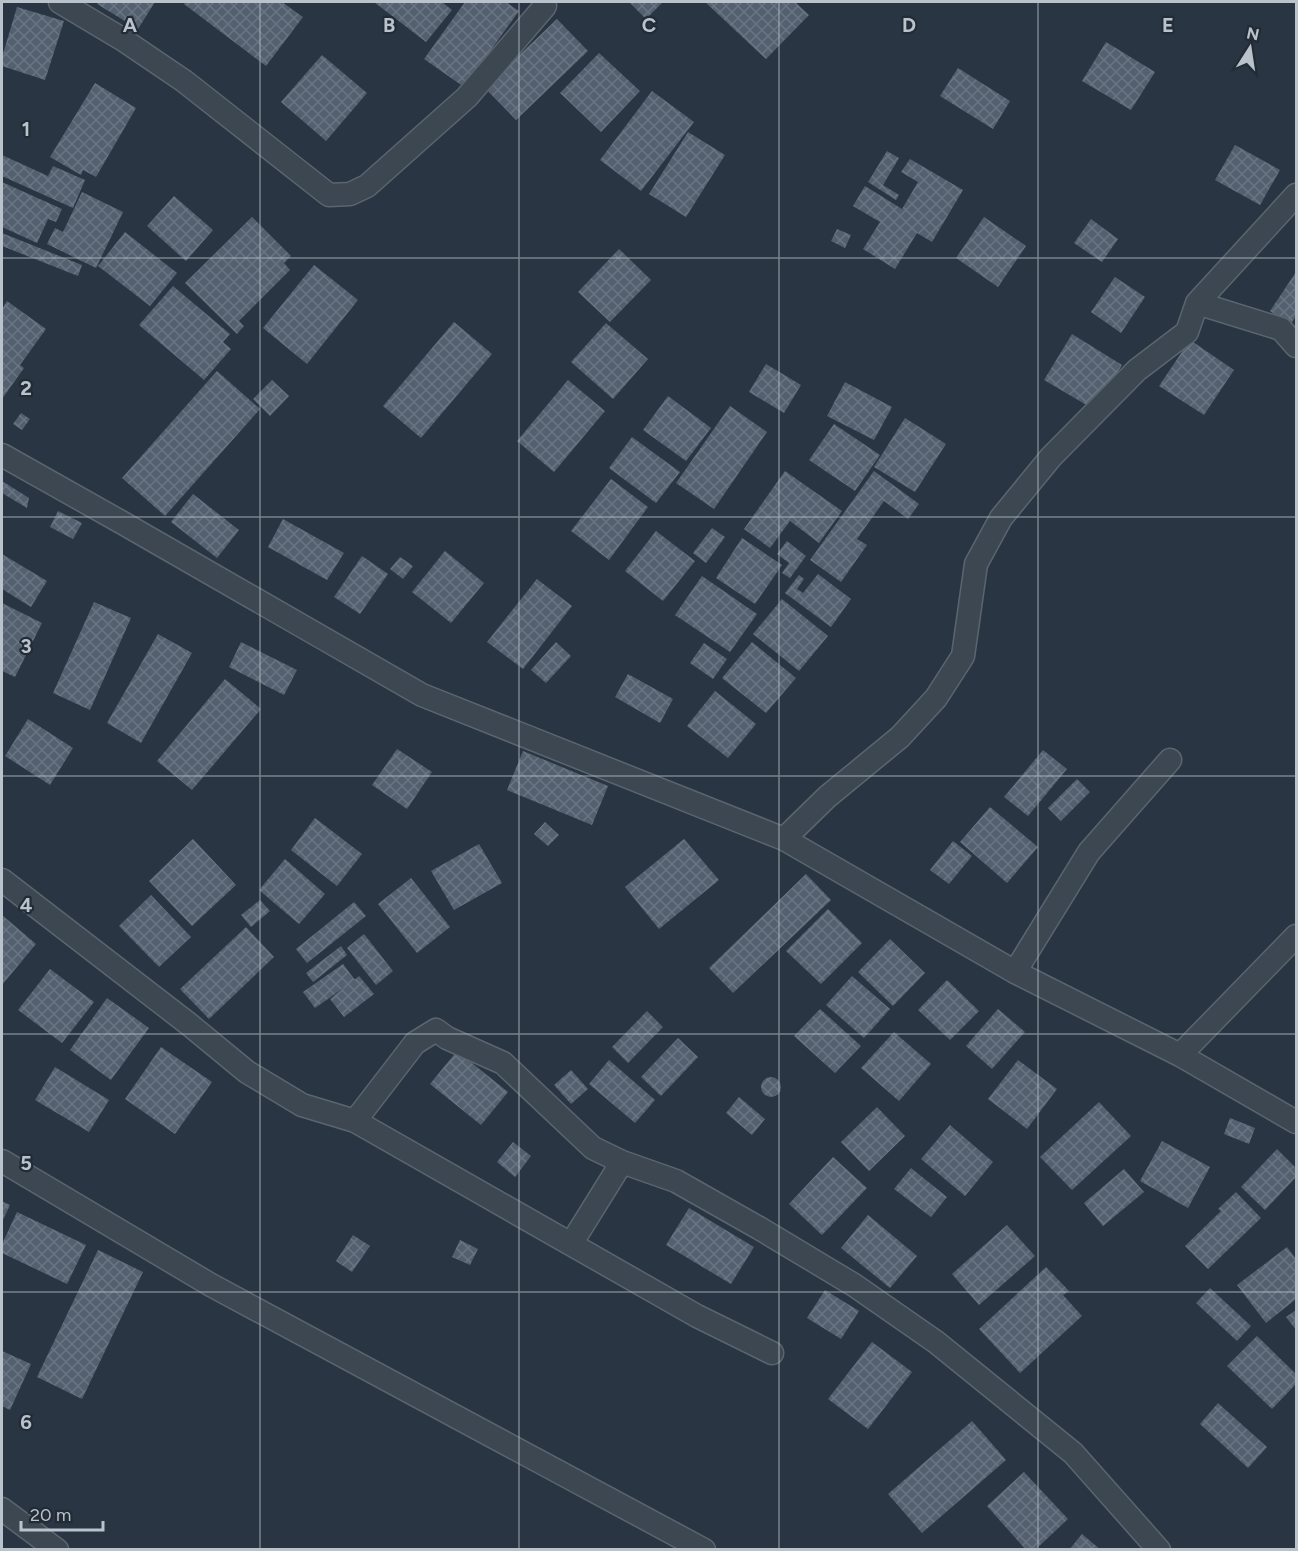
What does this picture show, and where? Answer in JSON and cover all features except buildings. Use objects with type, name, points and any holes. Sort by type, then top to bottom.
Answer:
[{"type":"street","points":[[60,2],[122,39],[184,81],[329,195],[350,194],[368,186],[467,97],[545,6]]},
{"type":"street","points":[[784,839],[827,797],[900,737],[936,698],[963,656],[976,564],[1001,518],[1051,457],[1137,370],[1187,332],[1197,303],[1296,195]]},
{"type":"street","points":[[1197,303],[1281,329],[1296,346]]},
{"type":"street","points":[[2,455],[423,695],[784,839],[1015,972],[1180,1055],[1296,1122]]},
{"type":"street","points":[[1015,972],[1089,852],[1170,760]]},
{"type":"street","points":[[2,880],[70,935],[190,1025],[247,1072],[302,1105],[355,1121],[697,1316],[772,1353]]},
{"type":"street","points":[[1180,1055],[1296,936]]},
{"type":"street","points":[[355,1121],[415,1043],[436,1030],[447,1038],[503,1064],[593,1148],[622,1162],[676,1181],[854,1285],[936,1342],[1073,1453],[1159,1550]]},
{"type":"street","points":[[2,1161],[211,1285],[705,1550]]},
{"type":"street","points":[[571,1244],[622,1162]]},
{"type":"street","points":[[2,1509],[57,1550]]}]
